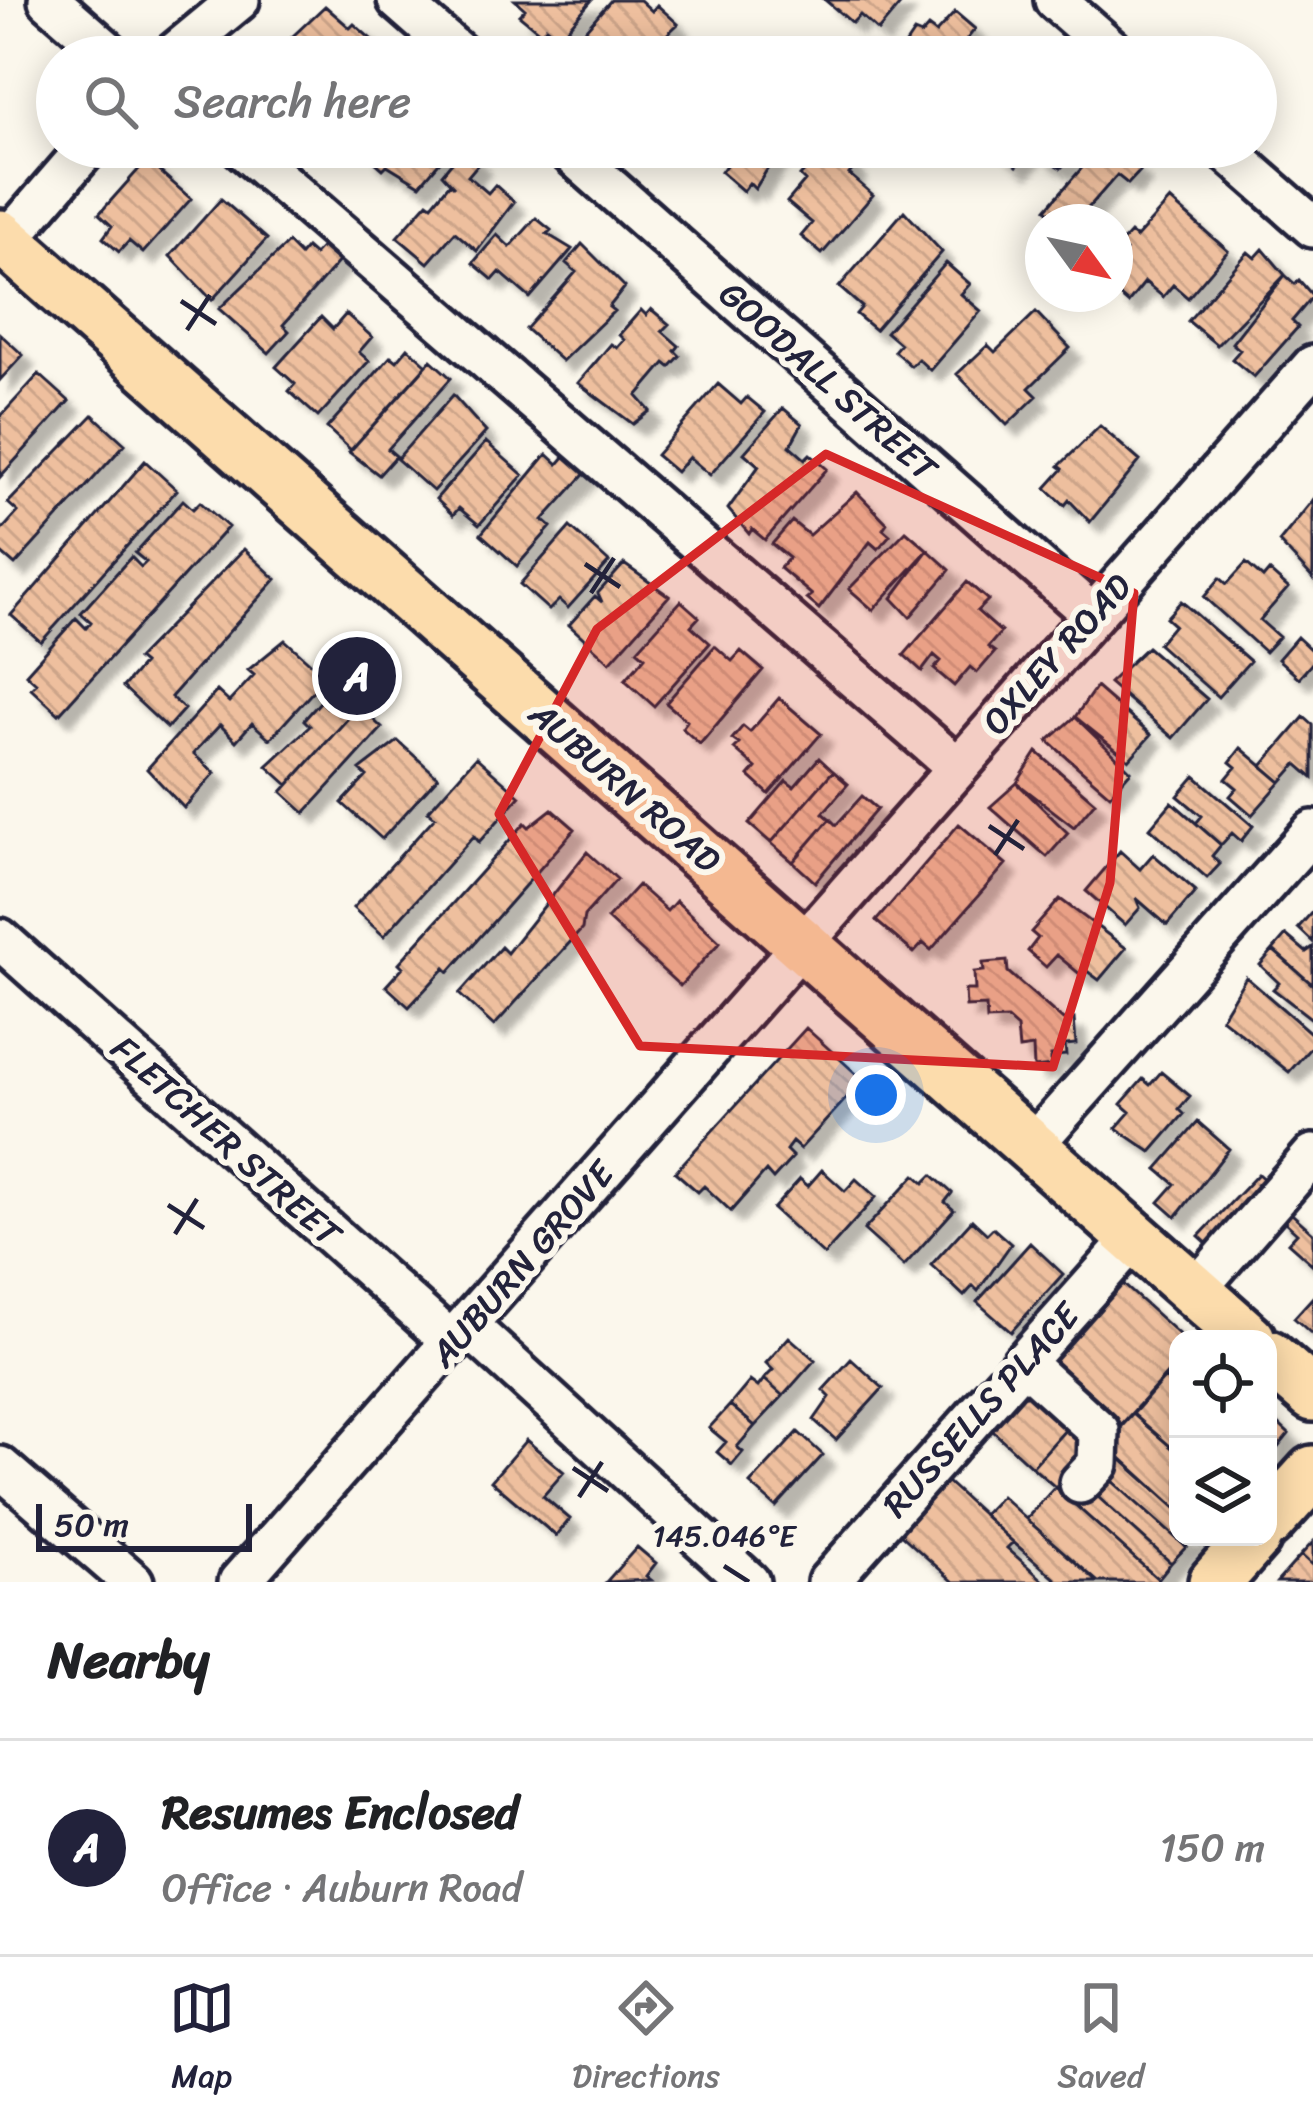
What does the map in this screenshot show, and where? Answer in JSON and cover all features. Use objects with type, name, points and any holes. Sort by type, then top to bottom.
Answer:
[{"type":"main road","name":"AUBURN ROAD","points":[[2,242],[1238,1330]]},
{"type":"main road","points":[[1277,1364],[1313,1395]]},
{"type":"main road","points":[[1277,1512],[1313,1472]]},
{"type":"main road","points":[[1216,1582],[1247,1546]]},
{"type":"street","points":[[49,0],[90,36]]},
{"type":"street","points":[[176,36],[192,0]]},
{"type":"street","points":[[193,36],[239,0]]},
{"type":"street","points":[[398,0],[439,36]]},
{"type":"street","points":[[1055,0],[1096,36]]},
{"type":"street","points":[[2,242],[69,168]]},
{"type":"street","points":[[265,168],[957,767]]},
{"type":"street","name":"GOODALL STREET","points":[[588,168],[1091,614]]},
{"type":"street","points":[[1246,168],[1313,227]]},
{"type":"street","name":"OXLEY ROAD","points":[[802,944],[1313,366]]},
{"type":"street","points":[[1031,1147],[1313,831]]},
{"type":"street","name":"FLETCHER STREET","points":[[0,939],[749,1582]]},
{"type":"street","name":"AUBURN GROVE","points":[[239,1582],[802,944]]},
{"type":"street","points":[[1194,1292],[1313,1155]]},
{"type":"street","name":"RUSSELLS PLACE","points":[[828,1582],[1134,1238]]},
{"type":"street","points":[[1023,1362],[1099,1431],[1098,1464],[1080,1483]]},
{"type":"street","points":[[3,1475],[133,1582]]},
{"type":"highlighted area","points":[[826,454],[1134,593],[1110,883],[1053,1067],[640,1046],[499,814],[597,629]]},
{"type":"building","points":[[515,0],[592,0],[561,36],[546,27],[541,33],[519,15],[525,9]]},
{"type":"building","points":[[611,0],[640,0],[652,11],[657,5],[678,24],[665,36],[580,36]]},
{"type":"building","points":[[825,0],[904,0],[878,31],[860,15],[852,23]]},
{"type":"building","points":[[325,6],[350,28],[354,24],[368,36],[293,36]]},
{"type":"building","points":[[955,12],[975,29],[969,36],[911,36],[914,32],[921,35],[928,27],[936,33]]},
{"type":"building","points":[[140,168],[156,168],[191,199],[143,253],[129,241],[119,252],[103,238],[112,226],[99,214]]},
{"type":"building","points":[[392,168],[434,168],[420,185]]},
{"type":"building","points":[[447,168],[475,168],[468,176],[488,193],[495,185],[514,202],[477,251],[455,232],[428,263],[397,237],[428,202],[432,205],[450,183],[454,187],[442,174]]},
{"type":"building","points":[[724,168],[768,168],[755,189],[749,183],[743,191],[721,172]]},
{"type":"building","points":[[807,168],[854,168],[849,174],[873,195],[822,254],[801,236],[812,223],[787,202],[805,181],[800,176]]},
{"type":"building","points":[[1082,168],[1140,171],[1128,184],[1117,175],[1092,204],[1050,204]]},
{"type":"building","points":[[221,199],[267,239],[212,300],[170,256]]},
{"type":"building","points":[[1170,200],[1228,251],[1188,298],[1173,285],[1163,297],[1145,282],[1133,297],[1133,236],[1136,238]]},
{"type":"building","points":[[904,211],[942,252],[875,330],[856,314],[862,307],[839,287]]},
{"type":"building","points":[[536,218],[551,230],[547,234],[572,249],[530,298],[500,272],[493,280],[473,263],[497,235],[510,247]]},
{"type":"building","points":[[288,243],[300,255],[306,248],[314,255],[325,243],[342,258],[283,325],[289,331],[269,353],[219,309]]},
{"type":"building","points":[[582,244],[625,287],[609,307],[614,311],[562,361],[526,329],[576,272],[566,263]]},
{"type":"building","points":[[1263,249],[1285,275],[1217,345],[1188,321],[1248,252],[1255,258]]},
{"type":"building","points":[[946,263],[970,284],[961,294],[981,311],[930,370],[918,359],[911,366],[894,351],[900,344],[886,332]]},
{"type":"building","points":[[1285,275],[1295,284],[1299,280],[1313,296],[1292,321],[1298,327],[1254,377],[1232,359],[1240,350],[1232,343]]},
{"type":"building","points":[[651,309],[669,324],[662,331],[679,346],[675,351],[680,356],[670,367],[665,363],[637,396],[650,411],[633,424],[578,383],[611,344],[617,348],[624,340],[619,335],[641,310],[646,315]]},
{"type":"building","points":[[1036,312],[1070,348],[1029,388],[1037,396],[1007,425],[957,374],[988,345],[995,352]]},
{"type":"building","points":[[346,314],[372,337],[359,352],[369,361],[318,417],[289,391],[295,384],[276,367],[321,317],[333,329]]},
{"type":"building","points":[[0,334],[23,355],[0,380]]},
{"type":"building","points":[[408,348],[427,365],[351,450],[327,428],[391,356],[397,361]]},
{"type":"building","points":[[431,360],[451,378],[388,449],[396,456],[379,475],[349,452]]},
{"type":"building","points":[[39,374],[69,401],[0,477],[0,417]]},
{"type":"building","points":[[718,384],[741,404],[747,397],[765,412],[710,475],[689,457],[676,472],[656,455]]},
{"type":"building","points":[[453,395],[486,432],[433,491],[397,459]]},
{"type":"building","points":[[783,408],[802,424],[790,446],[805,459],[810,454],[827,469],[765,540],[752,529],[749,534],[728,509],[759,466],[744,453]]},
{"type":"building","points":[[93,415],[125,444],[15,565],[0,552],[0,532],[18,512],[8,503]]},
{"type":"building","points":[[1100,426],[1140,461],[1090,522],[1069,500],[1065,505],[1046,488],[1063,469],[1059,466]]},
{"type":"building","points":[[486,442],[523,475],[479,525],[459,508],[453,515],[436,499]]},
{"type":"building","points":[[570,450],[590,468],[543,520],[551,527],[517,566],[481,534],[547,454],[558,464]]},
{"type":"building","points":[[145,461],[177,490],[41,642],[11,615]]},
{"type":"building","points":[[857,492],[887,523],[883,529],[890,535],[878,549],[870,542],[819,609],[807,599],[812,595],[780,568],[789,558],[772,544],[792,521],[809,535]]},
{"type":"building","points":[[183,500],[193,509],[200,502],[228,527],[59,714],[31,688],[36,683],[26,674],[76,618],[86,628],[91,622],[81,613],[131,557],[141,567],[146,562],[135,553]]},
{"type":"building","points":[[1313,500],[1313,579],[1279,542]]},
{"type":"building","points":[[570,527],[609,562],[568,608],[559,600],[549,610],[520,584]]},
{"type":"building","points":[[906,531],[928,550],[873,610],[849,589]]},
{"type":"building","points":[[244,549],[276,579],[171,697],[184,709],[167,728],[123,687],[143,664],[137,659]]},
{"type":"building","points":[[928,550],[950,570],[910,617],[892,598]]},
{"type":"building","points":[[1246,563],[1263,578],[1269,571],[1288,588],[1260,620],[1279,637],[1265,652],[1204,597],[1220,578],[1227,584]]},
{"type":"building","points":[[624,564],[669,596],[610,662],[569,625],[595,596],[602,602],[598,593]]},
{"type":"building","points":[[967,582],[988,600],[977,611],[1001,632],[988,647],[995,652],[977,673],[970,667],[954,686],[934,669],[941,661],[934,655],[922,671],[904,655]]},
{"type":"building","points":[[681,601],[699,617],[691,626],[710,643],[654,706],[625,680],[645,657],[637,650]]},
{"type":"building","points":[[1181,601],[1250,661],[1218,697],[1158,644],[1174,625],[1166,618]]},
{"type":"building","points":[[1297,637],[1313,652],[1313,662],[1299,678],[1278,659]]},
{"type":"building","points":[[285,640],[326,677],[270,739],[252,723],[236,741],[220,725],[193,754],[215,773],[184,808],[147,769],[217,691],[229,702],[254,675],[248,670]]},
{"type":"building","points":[[715,646],[732,661],[741,651],[763,670],[700,744],[682,728],[687,721],[666,703]]},
{"type":"building","points":[[1147,647],[1207,699],[1173,738],[1109,683]]},
{"type":"building","points":[[1096,687],[1151,735],[1129,760],[1075,717]]},
{"type":"building","points":[[341,691],[359,706],[288,785],[267,766],[310,726],[304,720],[321,701],[327,707]]},
{"type":"building","points":[[779,698],[821,734],[769,794],[749,776],[756,768],[734,749],[739,744],[732,739],[743,726],[750,732]]},
{"type":"building","points":[[359,706],[382,728],[305,813],[282,792]]},
{"type":"building","points":[[1075,717],[1131,771],[1110,795],[1048,741]]},
{"type":"building","points":[[1304,717],[1313,725],[1313,778],[1297,764],[1281,782],[1262,766]]},
{"type":"building","points":[[398,741],[438,777],[382,839],[342,803],[367,776],[360,770]]},
{"type":"building","points":[[1241,748],[1281,782],[1252,815],[1230,796],[1237,788],[1226,779],[1236,767],[1230,762]]},
{"type":"building","points":[[1037,752],[1095,802],[1074,827],[1017,783]]},
{"type":"building","points":[[476,757],[520,796],[479,842],[474,836],[384,936],[353,908],[435,817],[428,811]]},
{"type":"building","points":[[819,758],[833,771],[771,843],[749,824],[786,781],[794,787]]},
{"type":"building","points":[[833,771],[848,784],[823,813],[830,819],[793,862],[771,843]]},
{"type":"building","points":[[1195,776],[1253,826],[1241,841],[1232,833],[1221,845],[1196,823],[1202,816],[1178,796]]},
{"type":"building","points":[[1017,783],[1068,833],[1047,857],[990,807]]},
{"type":"building","points":[[862,796],[877,809],[815,882],[793,862],[830,819],[836,825]]},
{"type":"building","points":[[1172,802],[1221,845],[1212,856],[1220,864],[1207,878],[1150,828]]},
{"type":"building","points":[[552,809],[575,829],[449,972],[445,968],[409,1007],[386,986],[403,967],[399,963],[525,823],[529,827]]},
{"type":"building","points":[[959,824],[1006,864],[931,950],[923,943],[914,953],[876,921]]},
{"type":"building","points":[[1120,851],[1140,869],[1153,854],[1196,891],[1167,925],[1136,898],[1140,908],[1125,925],[1086,891]]},
{"type":"building","points":[[587,852],[617,879],[584,916],[582,929],[494,1026],[459,994],[501,947],[507,953]]},
{"type":"building","points":[[638,885],[667,911],[676,901],[720,942],[680,986],[607,919]]},
{"type":"building","points":[[1060,899],[1126,948],[1099,980],[1087,971],[1082,976],[1057,955],[1046,967],[1028,951],[1038,938],[1031,932]]},
{"type":"building","points":[[1313,911],[1313,942],[1298,928]]},
{"type":"building","points":[[1286,935],[1306,952],[1313,947],[1313,985],[1273,950]]},
{"type":"building","points":[[1273,950],[1313,985],[1313,1020],[1273,989],[1279,983],[1260,965]]},
{"type":"building","points":[[1007,961],[1008,972],[1063,1020],[1074,1019],[1076,1044],[1065,1045],[1066,1055],[1051,1056],[1051,1066],[1034,1068],[1033,1047],[1019,1049],[1017,1028],[1007,1019],[987,1020],[986,1006],[966,1007],[965,990],[975,990],[974,972],[984,971],[983,963]]},
{"type":"building","points":[[1246,977],[1313,1035],[1313,1045],[1289,1072],[1221,1018]]},
{"type":"building","points":[[806,1028],[863,1080],[800,1149],[792,1142],[786,1150],[793,1157],[773,1179],[766,1171],[731,1211],[704,1186],[698,1192],[675,1172]]},
{"type":"building","points":[[1161,1072],[1190,1096],[1179,1109],[1184,1114],[1151,1152],[1116,1128],[1130,1112],[1121,1104],[1143,1079],[1150,1085]]},
{"type":"building","points":[[1198,1122],[1229,1149],[1176,1217],[1159,1202],[1175,1184],[1157,1169]]},
{"type":"building","points":[[822,1170],[845,1191],[856,1179],[876,1197],[824,1255],[773,1209],[800,1179],[808,1186]]},
{"type":"building","points":[[1258,1174],[1275,1189],[1219,1254],[1199,1236]]},
{"type":"building","points":[[915,1175],[924,1183],[932,1175],[952,1193],[945,1202],[954,1210],[904,1266],[864,1230]]},
{"type":"building","points":[[1283,1206],[1313,1233],[1313,1265],[1288,1243],[1297,1233],[1276,1214]]},
{"type":"building","points":[[972,1220],[987,1234],[993,1228],[1011,1244],[978,1291],[973,1286],[964,1296],[931,1265]]},
{"type":"building","points":[[1030,1243],[1063,1274],[1011,1332],[977,1302]]},
{"type":"building","points":[[1113,1275],[1174,1330],[1169,1330],[1169,1372],[1110,1437],[1031,1365]]},
{"type":"building","points":[[1313,1297],[1313,1335],[1294,1318]]},
{"type":"building","points":[[789,1337],[815,1360],[783,1396],[764,1379],[773,1370],[766,1363]]},
{"type":"building","points":[[851,1359],[883,1388],[836,1440],[814,1420],[830,1397],[823,1390]]},
{"type":"building","points":[[1025,1373],[1075,1419],[1032,1467],[982,1421]]},
{"type":"building","points":[[1165,1378],[1169,1382],[1169,1445],[1133,1414]]},
{"type":"building","points":[[764,1379],[783,1396],[755,1426],[730,1405],[750,1381],[758,1387]]},
{"type":"building","points":[[730,1405],[755,1426],[737,1447],[743,1452],[732,1465],[717,1452],[726,1442],[709,1428]]},
{"type":"building","points":[[1133,1414],[1169,1445],[1169,1502],[1105,1445]]},
{"type":"building","points":[[1075,1419],[1091,1463],[1063,1494],[1032,1467]]},
{"type":"building","points":[[1277,1423],[1289,1434],[1277,1449]]},
{"type":"building","points":[[798,1432],[823,1455],[776,1507],[750,1484]]},
{"type":"building","points":[[526,1440],[564,1472],[543,1496],[570,1519],[556,1536],[491,1481]]},
{"type":"building","points":[[1119,1456],[1169,1502],[1169,1532],[1102,1472]]},
{"type":"building","points":[[1102,1472],[1169,1532],[1169,1546],[1186,1547],[1171,1563],[1088,1488]]},
{"type":"building","points":[[945,1480],[1013,1542],[1007,1548],[1045,1582],[954,1582],[898,1532]]},
{"type":"building","points":[[1073,1483],[1088,1488],[1171,1563],[1158,1579],[1063,1494]]},
{"type":"building","points":[[1055,1487],[1156,1582],[1098,1582],[1026,1519]]},
{"type":"building","points":[[1001,1496],[1098,1582],[1059,1582],[1013,1542],[983,1515]]},
{"type":"building","points":[[1313,1542],[1313,1566],[1301,1555]]},
{"type":"building","points":[[637,1547],[656,1563],[646,1576],[651,1580],[606,1582]]},
{"type":"building","points":[[1301,1555],[1313,1566],[1313,1582],[1277,1582]]},
{"type":"place","name":"Resumes Enclosed","points":[[357,676]]}]
